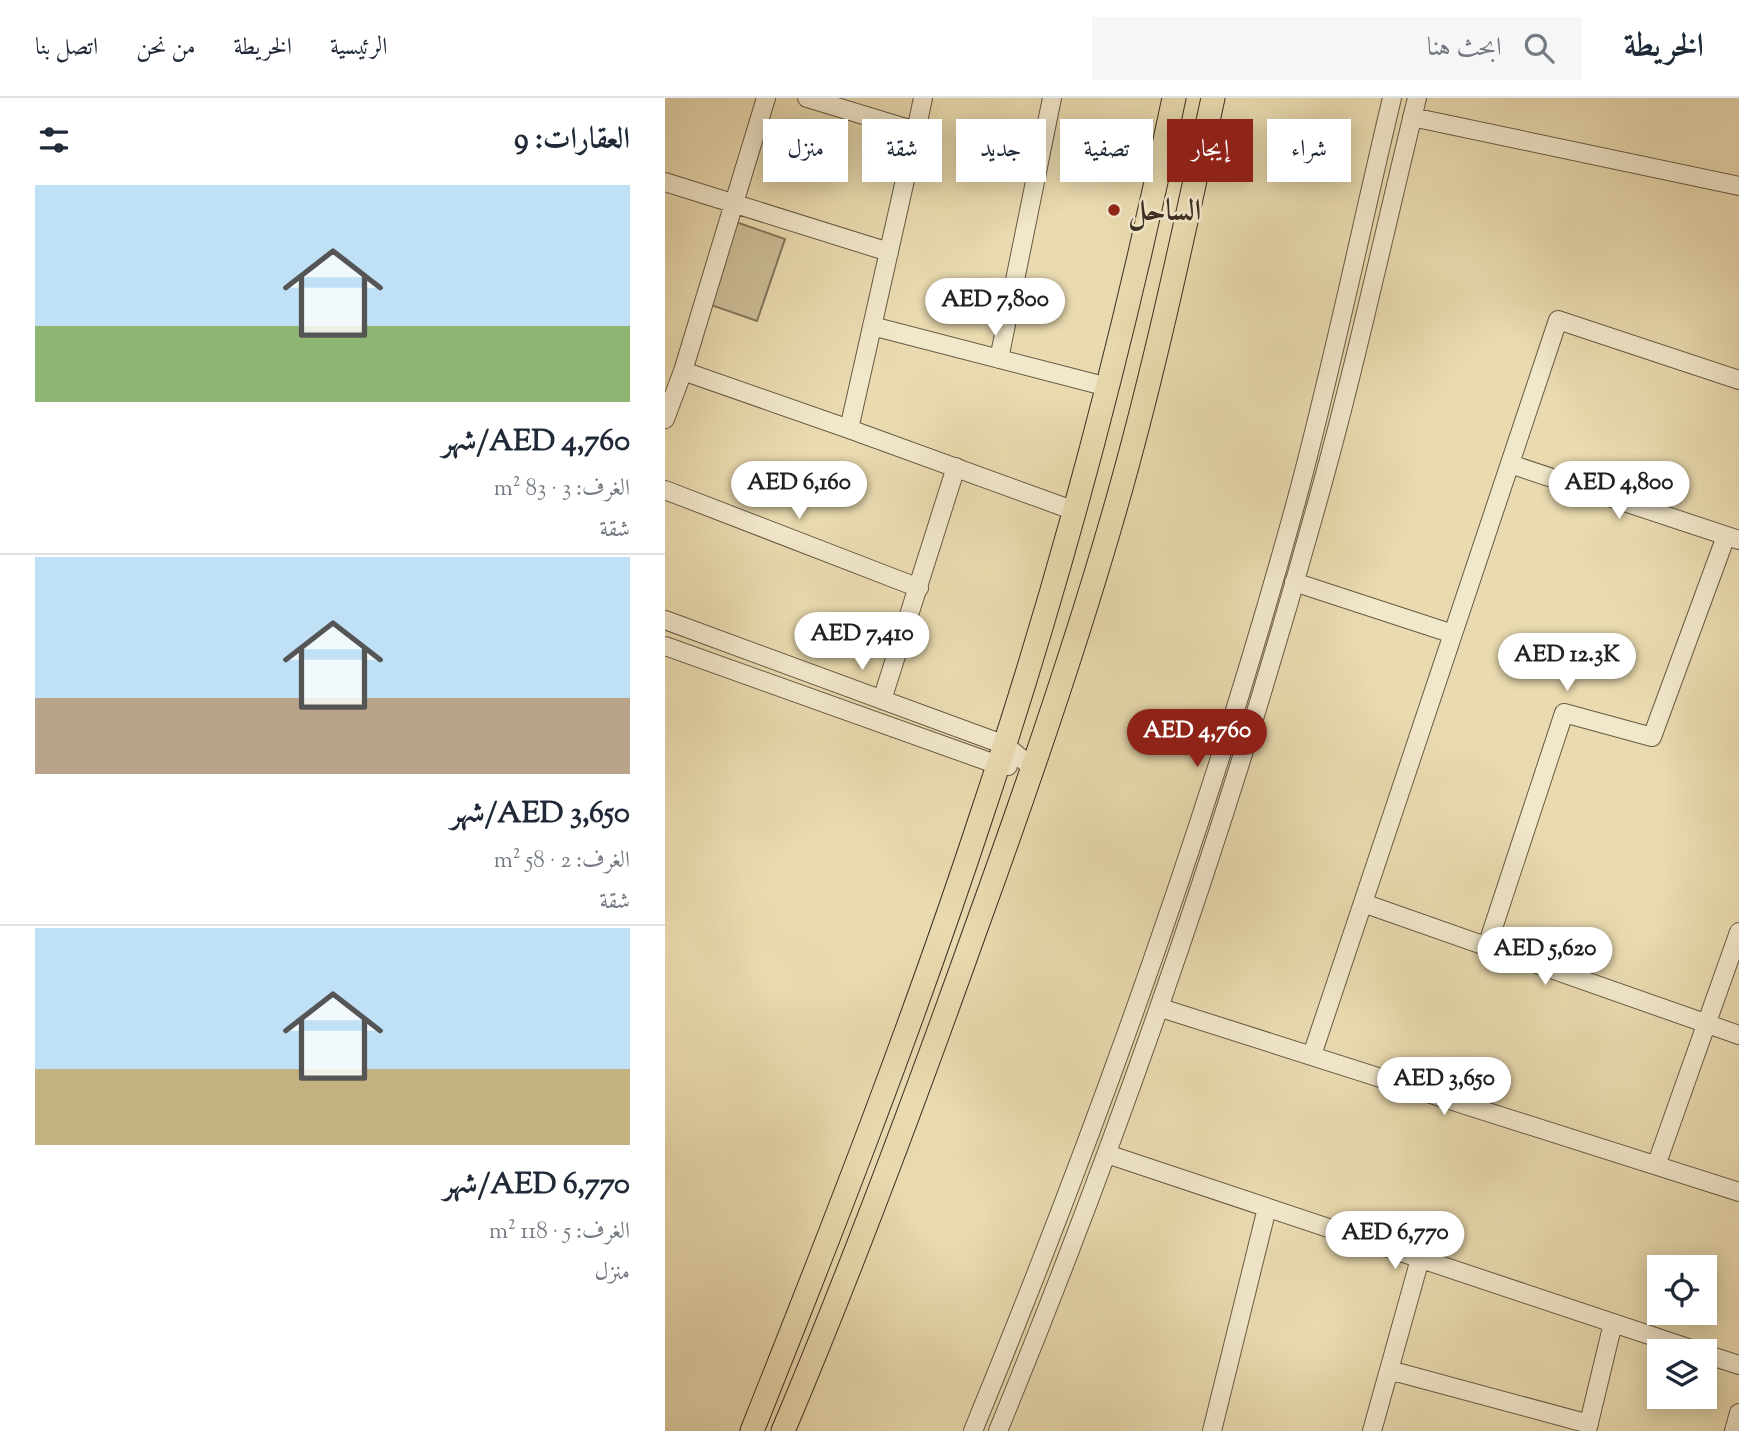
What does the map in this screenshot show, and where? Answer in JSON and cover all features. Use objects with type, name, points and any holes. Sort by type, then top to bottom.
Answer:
[{"type":"main road","points":[[752,1431],[849,1187],[1002,755],[1075,511],[1108,387],[1174,98]]},
{"type":"main road","points":[[783,1431],[847,1280],[1033,768],[1112,521],[1150,373],[1213,98]]},
{"type":"street","points":[[665,419],[683,371],[766,98]]},
{"type":"street","points":[[807,98],[876,119]]},
{"type":"street","points":[[919,119],[923,98]]},
{"type":"street","points":[[999,359],[1052,98]]},
{"type":"street","points":[[973,1431],[1035,1280],[1143,994],[1217,771],[1296,500],[1392,98]]},
{"type":"street","points":[[998,1431],[1054,1294],[1161,1008],[1315,513],[1417,98]]},
{"type":"street","points":[[1412,117],[1739,186]]},
{"type":"street","points":[[665,182],[889,252]]},
{"type":"street","points":[[849,429],[905,182]]},
{"type":"street","points":[[1312,1055],[1559,320],[1739,380]]},
{"type":"street","points":[[872,326],[1108,387]]},
{"type":"street","points":[[683,371],[1075,511]]},
{"type":"street","points":[[1487,946],[1564,713],[1652,737],[1732,538],[1510,464]]},
{"type":"street","points":[[882,700],[956,467]]},
{"type":"street","points":[[665,490],[919,588]]},
{"type":"street","points":[[1294,582],[1453,634]]},
{"type":"street","points":[[665,620],[882,700],[1033,768]]},
{"type":"street","points":[[665,646],[1002,755]]},
{"type":"street","points":[[1363,903],[1739,1035]]},
{"type":"street","points":[[1657,1164],[1739,932]]},
{"type":"street","points":[[1161,1008],[1739,1192]]},
{"type":"street","points":[[1107,1154],[1661,1339]]},
{"type":"street","points":[[1212,1431],[1268,1208]]},
{"type":"street","points":[[1372,1431],[1420,1259]]},
{"type":"street","points":[[1389,1370],[1588,1428],[1613,1323]]},
{"type":"street","points":[[1717,1358],[1739,1365]]},
{"type":"street","points":[[1734,1431],[1739,1413]]},
{"type":"shaded area","points":[[736,222],[785,239],[757,321],[708,304]]},
{"type":"place","name":"الساحل","points":[[1114,210]]}]
